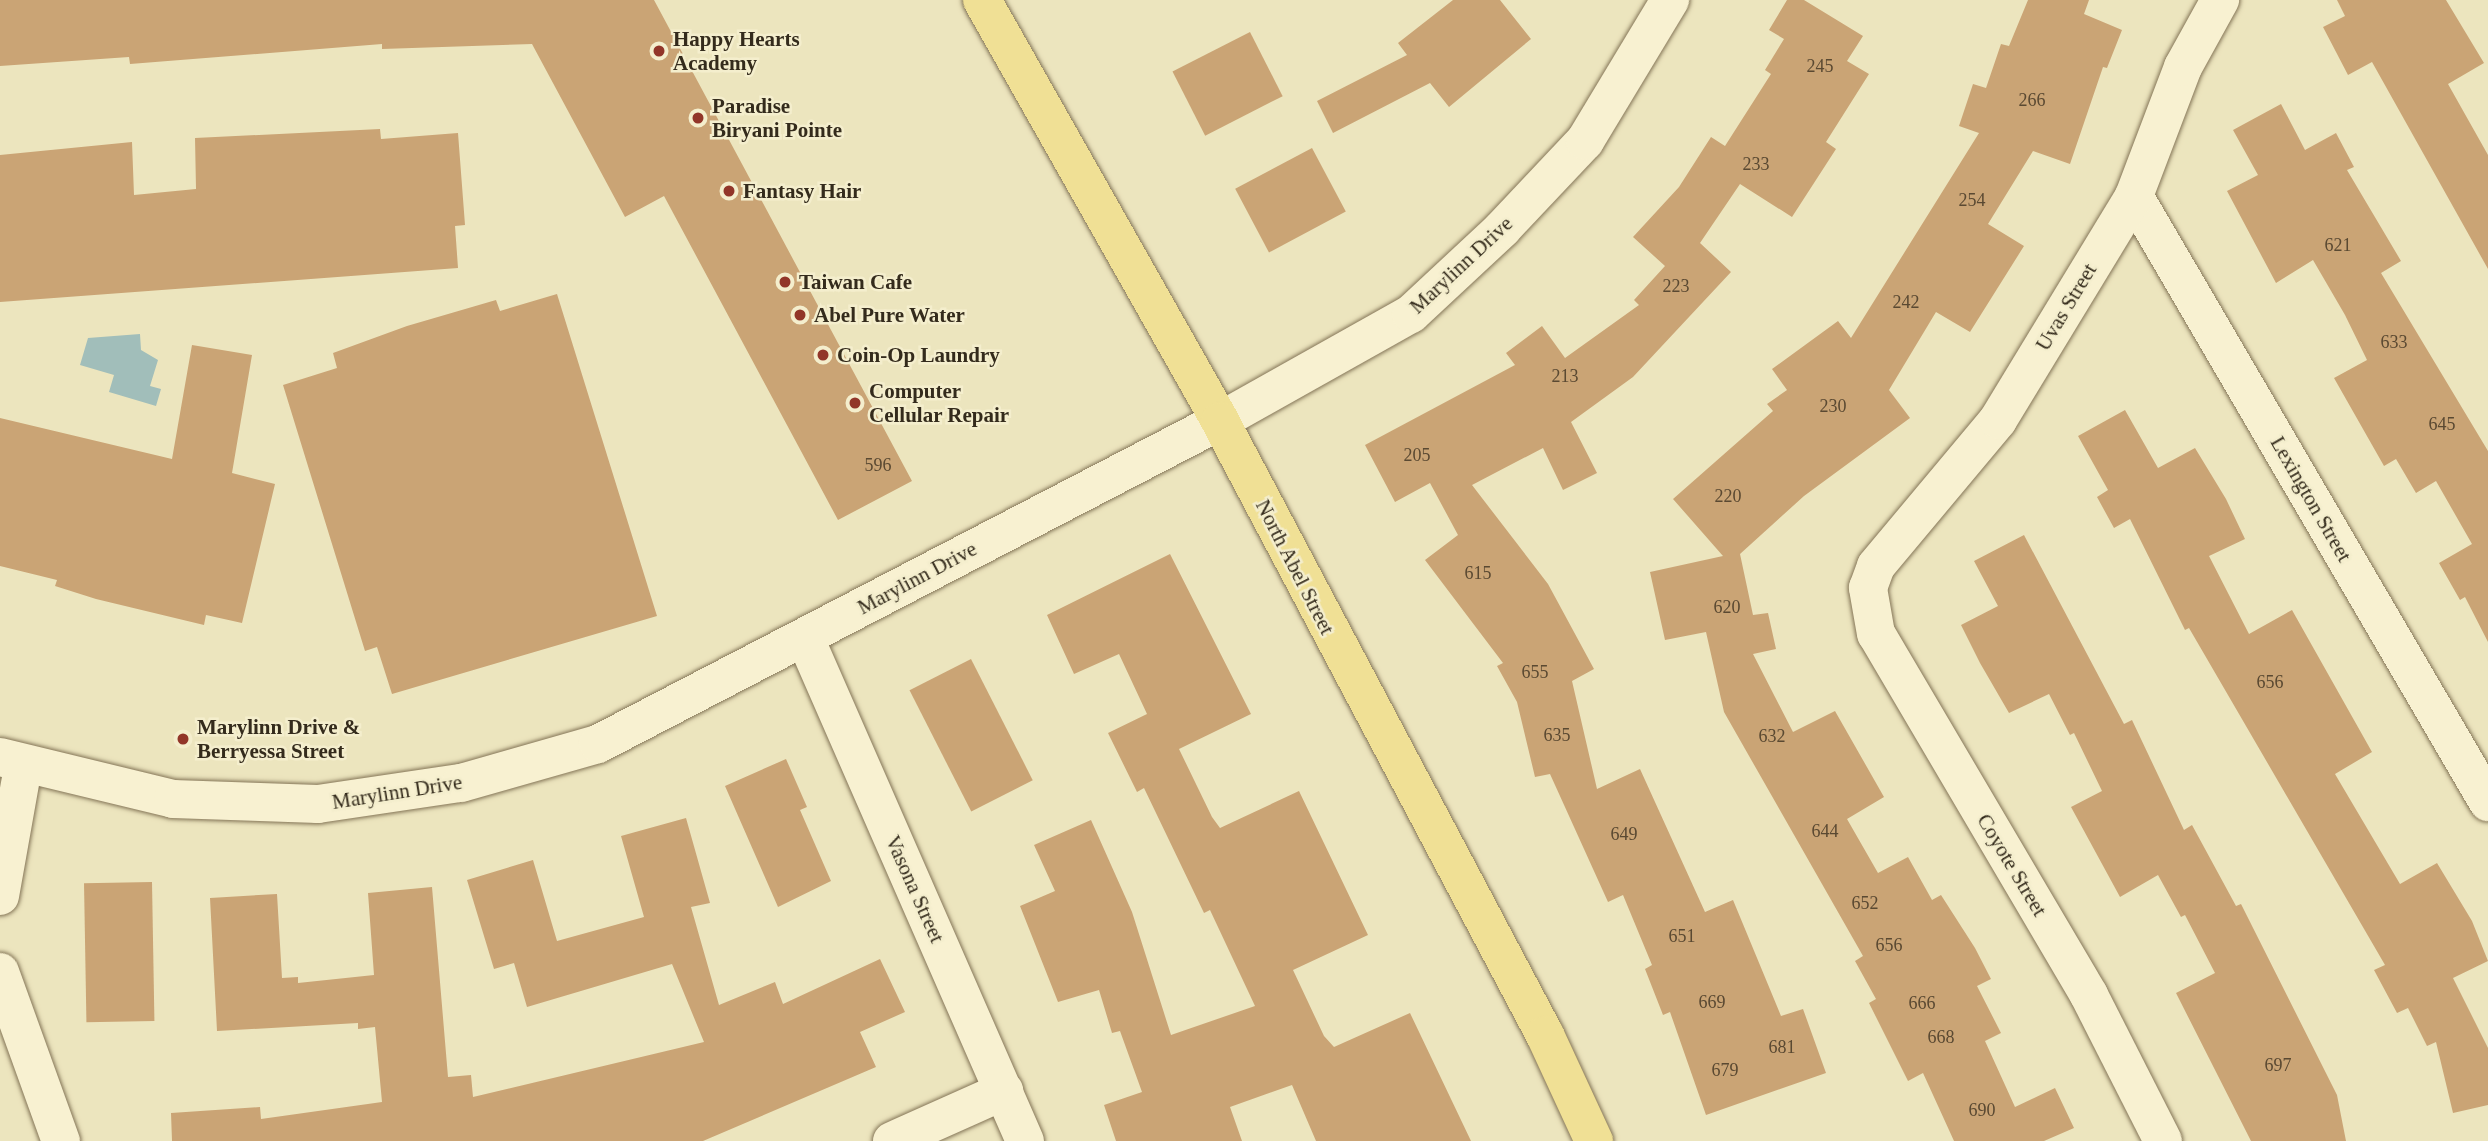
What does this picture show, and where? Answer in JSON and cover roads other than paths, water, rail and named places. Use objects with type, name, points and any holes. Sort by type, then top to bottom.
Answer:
[{"type":"main road","name":"North Abel Street","points":[[982,0],[1220,421],[1545,1035],[1594,1141]]},
{"type":"street","name":"Marylinn Drive","points":[[12,762],[194,800],[318,804],[461,783],[598,744],[1220,421],[1410,314],[1502,229],[1585,141],[1670,0]]},
{"type":"street","name":"Uvas Street","points":[[1868,588],[1876,566],[1998,420],[2134,196],[2183,67],[2220,0]]},
{"type":"street","name":"Lexington Street","points":[[2134,196],[2488,802]]},
{"type":"street","name":"Coyote Street","points":[[1868,588],[1876,634],[2089,995],[2163,1141]]},
{"type":"street","name":"Vasona Street","points":[[805,638],[1025,1141]]},
{"type":"street","points":[[0,896],[12,762]]},
{"type":"street","points":[[0,972],[61,1141]]},
{"type":"street","points":[[892,1141],[1004,1091]]},
{"type":"water","points":[[140,334],[141,350],[158,360],[150,386],[161,389],[156,406],[109,392],[114,375],[80,365],[88,338]]},
{"type":"place","name":"Happy Hearts Academy","points":[[659,51]]},
{"type":"place","name":"Paradise Biryani Pointe","points":[[698,118]]},
{"type":"place","name":"Fantasy Hair","points":[[729,191]]},
{"type":"place","name":"Taiwan Cafe","points":[[785,282]]},
{"type":"place","name":"Abel Pure Water","points":[[800,315]]},
{"type":"place","name":"Coin-Op Laundry","points":[[823,355]]},
{"type":"place","name":"Computer Cellular Repair","points":[[855,403]]},
{"type":"place","name":"Marylinn Drive & Berryessa Street","points":[[183,739]]}]
